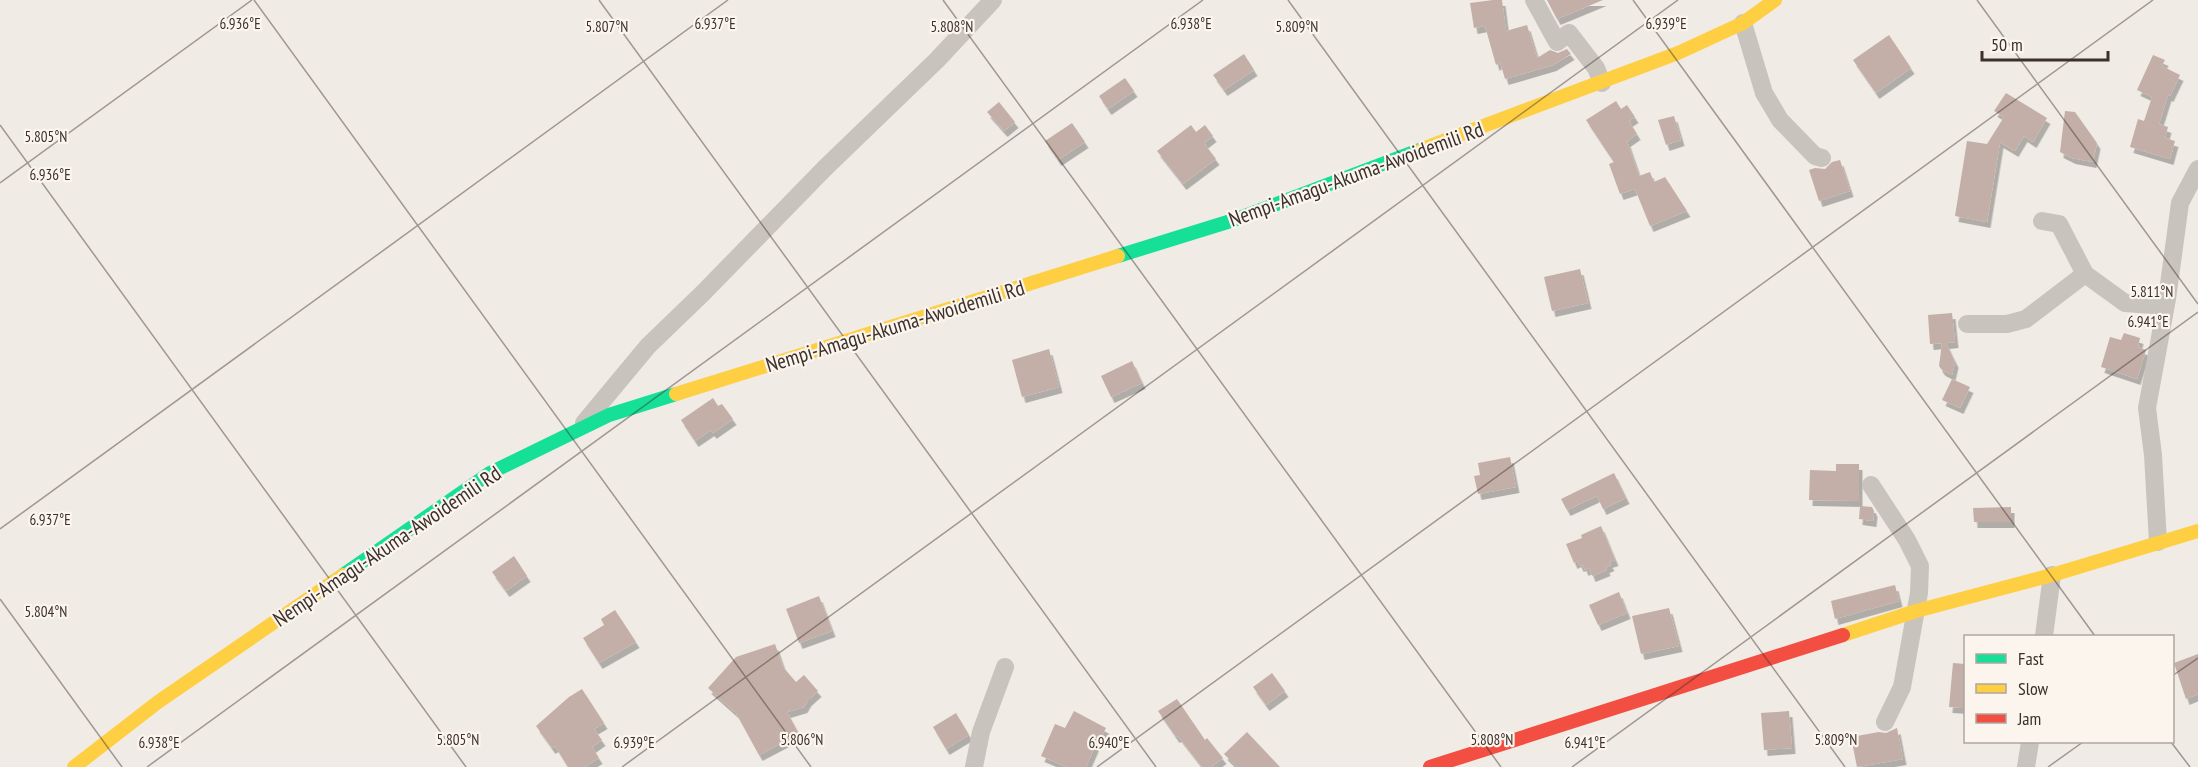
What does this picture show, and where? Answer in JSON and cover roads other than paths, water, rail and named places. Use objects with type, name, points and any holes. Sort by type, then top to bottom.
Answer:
[{"type":"street","points":[[578,430],[648,346],[825,168],[937,60],[993,0]]},
{"type":"street","points":[[1534,0],[1557,42],[1569,33],[1596,68],[1602,83]]},
{"type":"street","name":"Nempi-Amagu-Akuma-Awoidemili Rd","points":[[74,767],[158,702],[490,473],[609,415],[1234,220],[1678,53],[1743,22],[1775,0]]},
{"type":"street","points":[[1743,22],[1764,93],[1780,120],[1815,156],[1822,158]]},
{"type":"street","points":[[2158,542],[2153,455],[2147,408],[2180,203],[2198,169]]},
{"type":"street","points":[[2042,221],[2059,224],[2085,274],[2125,303],[2165,306]]},
{"type":"street","points":[[1966,324],[2007,324],[2026,319],[2085,274]]},
{"type":"street","points":[[1871,485],[1907,540],[1920,566],[1919,593],[1902,687],[1886,722]]},
{"type":"street","points":[[1430,767],[1916,610],[2052,574],[2198,531]]},
{"type":"street","points":[[2044,635],[2052,574]]},
{"type":"street","points":[[974,767],[981,732],[1005,667]]},
{"type":"street","points":[[2026,767],[2030,743]]}]
